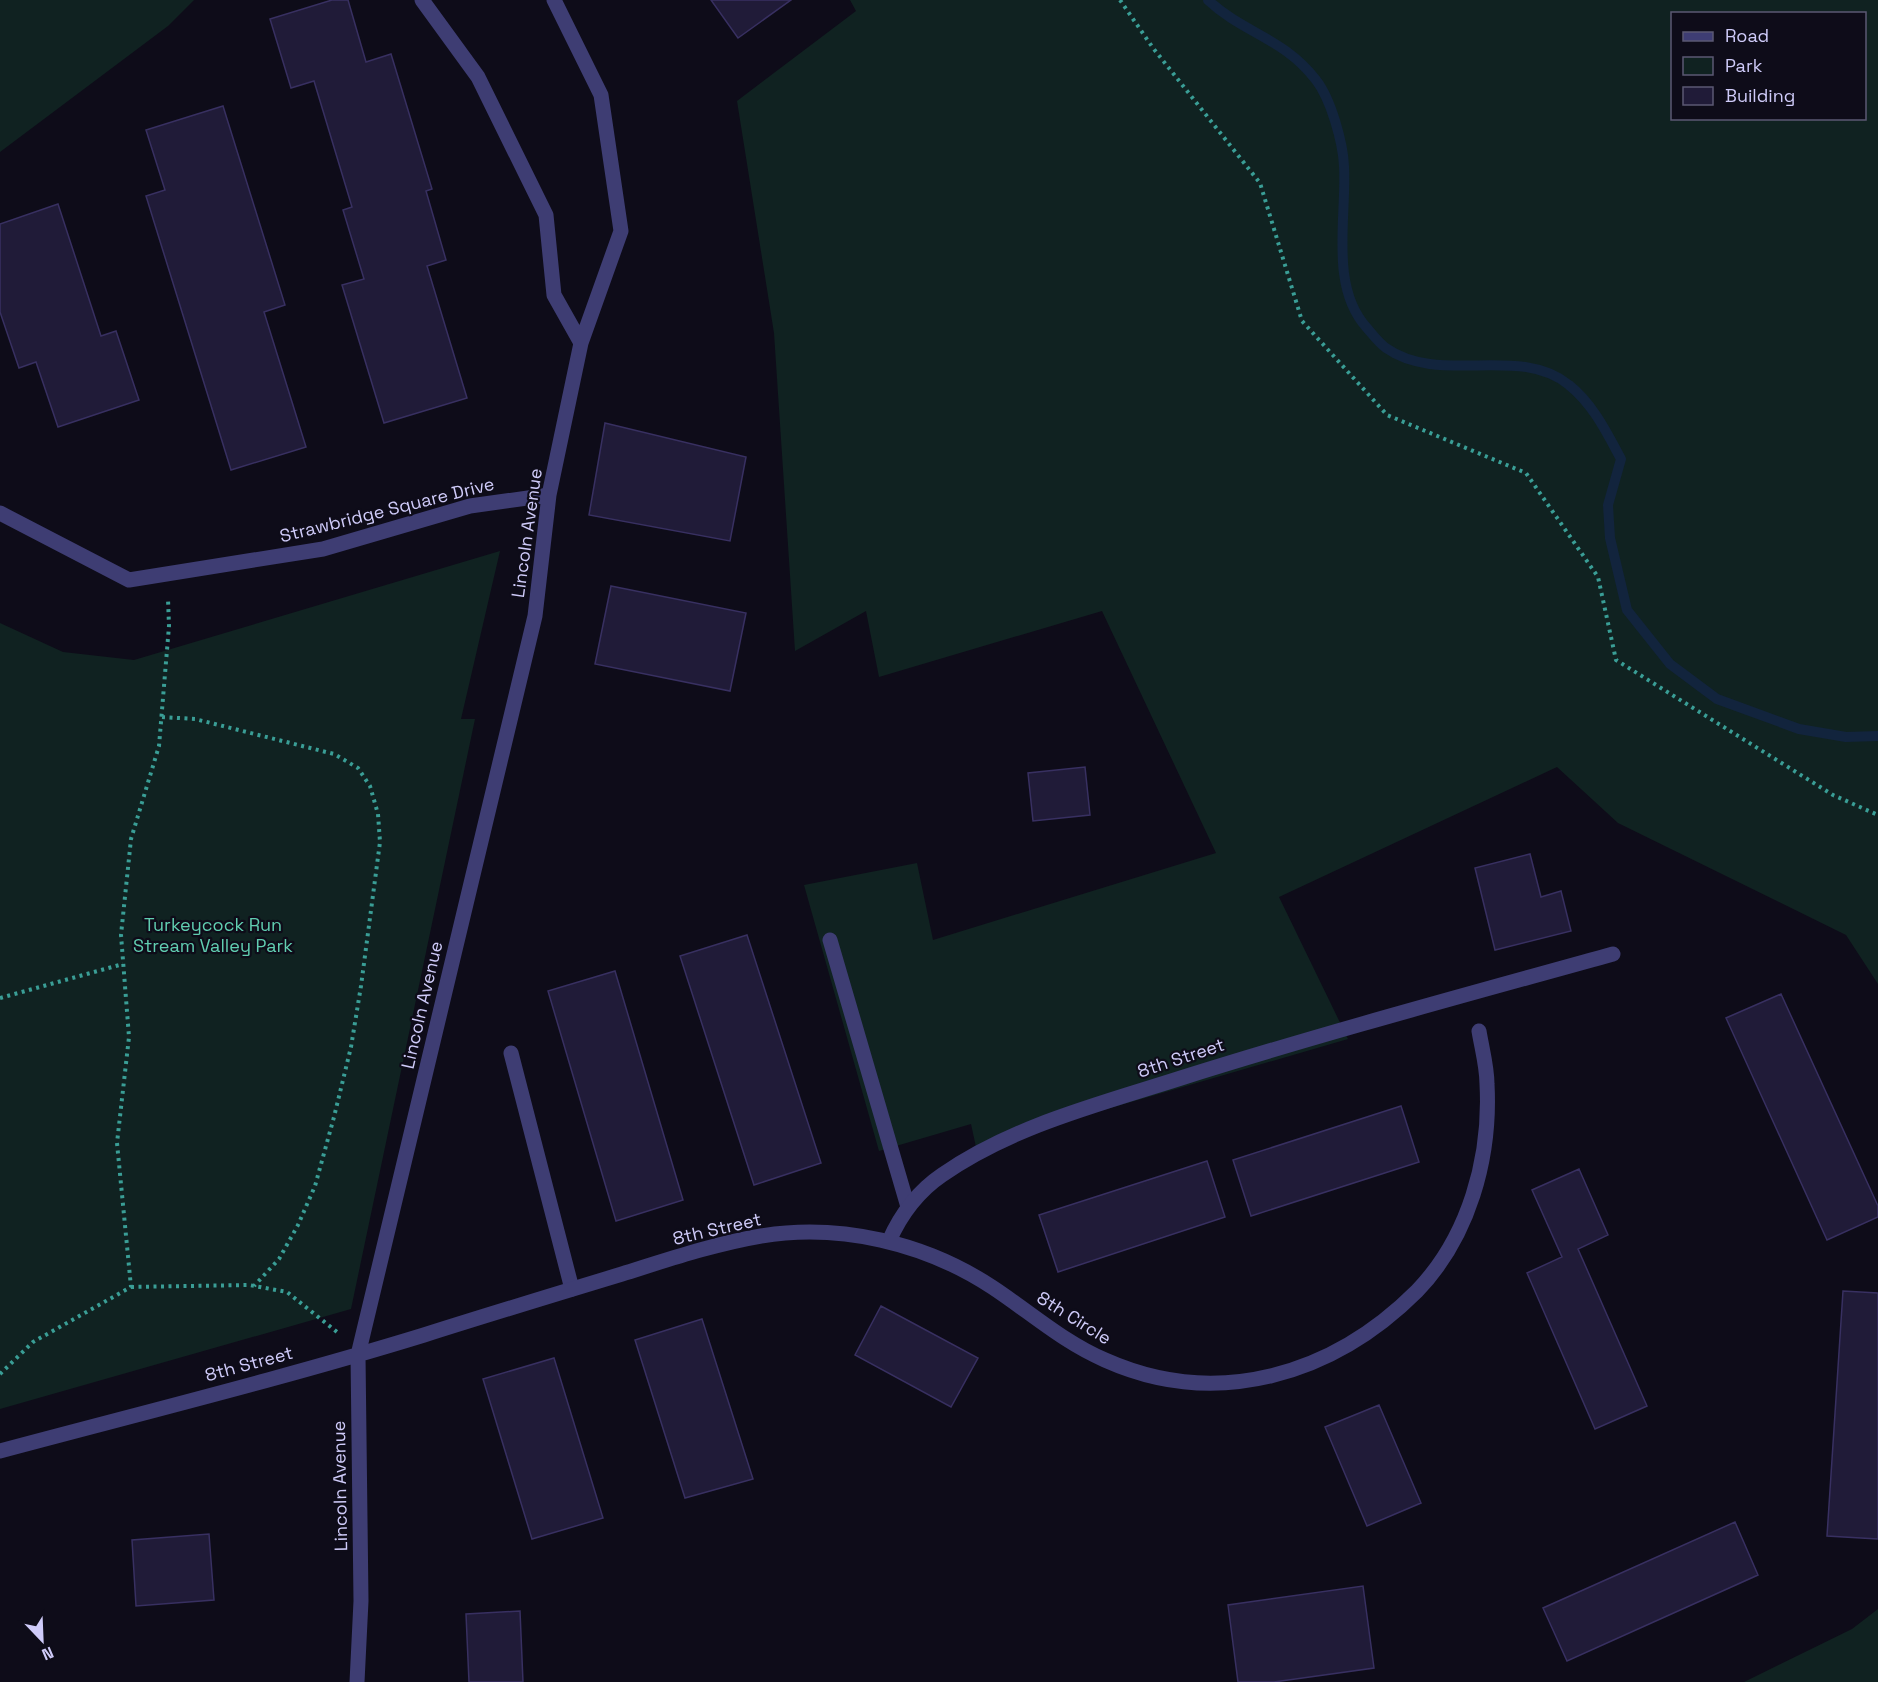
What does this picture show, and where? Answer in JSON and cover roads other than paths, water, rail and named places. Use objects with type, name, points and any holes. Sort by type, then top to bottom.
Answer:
[{"type":"street","points":[[422,0],[478,77],[546,215],[554,295],[581,343]]},
{"type":"street","name":"Lincoln Avenue","points":[[357,1682],[361,1601],[358,1355],[535,616],[549,495],[581,343],[621,231],[601,95],[554,0]]},
{"type":"street","name":"Strawbridge Square Drive","points":[[0,513],[129,580],[323,549],[470,506],[549,495]]},
{"type":"street","points":[[830,940],[908,1207]]},
{"type":"street","name":"8th Street","points":[[0,1451],[358,1355],[680,1256],[761,1236],[831,1232],[889,1241],[899,1218],[922,1191],[941,1175],[990,1146],[1087,1108],[1276,1048],[1613,954]]},
{"type":"street","name":"8th Circle","points":[[889,1241],[939,1258],[990,1286],[1061,1338],[1105,1361],[1156,1377],[1200,1383],[1252,1380],[1300,1368],[1346,1348],[1390,1317],[1428,1280],[1455,1238],[1478,1182],[1487,1133],[1487,1080],[1479,1031]]},
{"type":"street","points":[[511,1053],[572,1289]]},
{"type":"waterway","points":[[1208,0],[1235,21],[1291,54],[1316,80],[1327,98],[1339,134],[1343,156],[1342,250],[1348,292],[1355,311],[1378,341],[1407,359],[1430,364],[1504,365],[1527,367],[1549,373],[1569,385],[1592,410],[1621,459],[1608,505],[1610,538],[1627,610],[1670,664],[1717,699],[1799,729],[1846,737],[1878,736]]},
{"type":"park label","name":"Turkeycock Run Stream Valley Park","points":[[213,935]]}]
